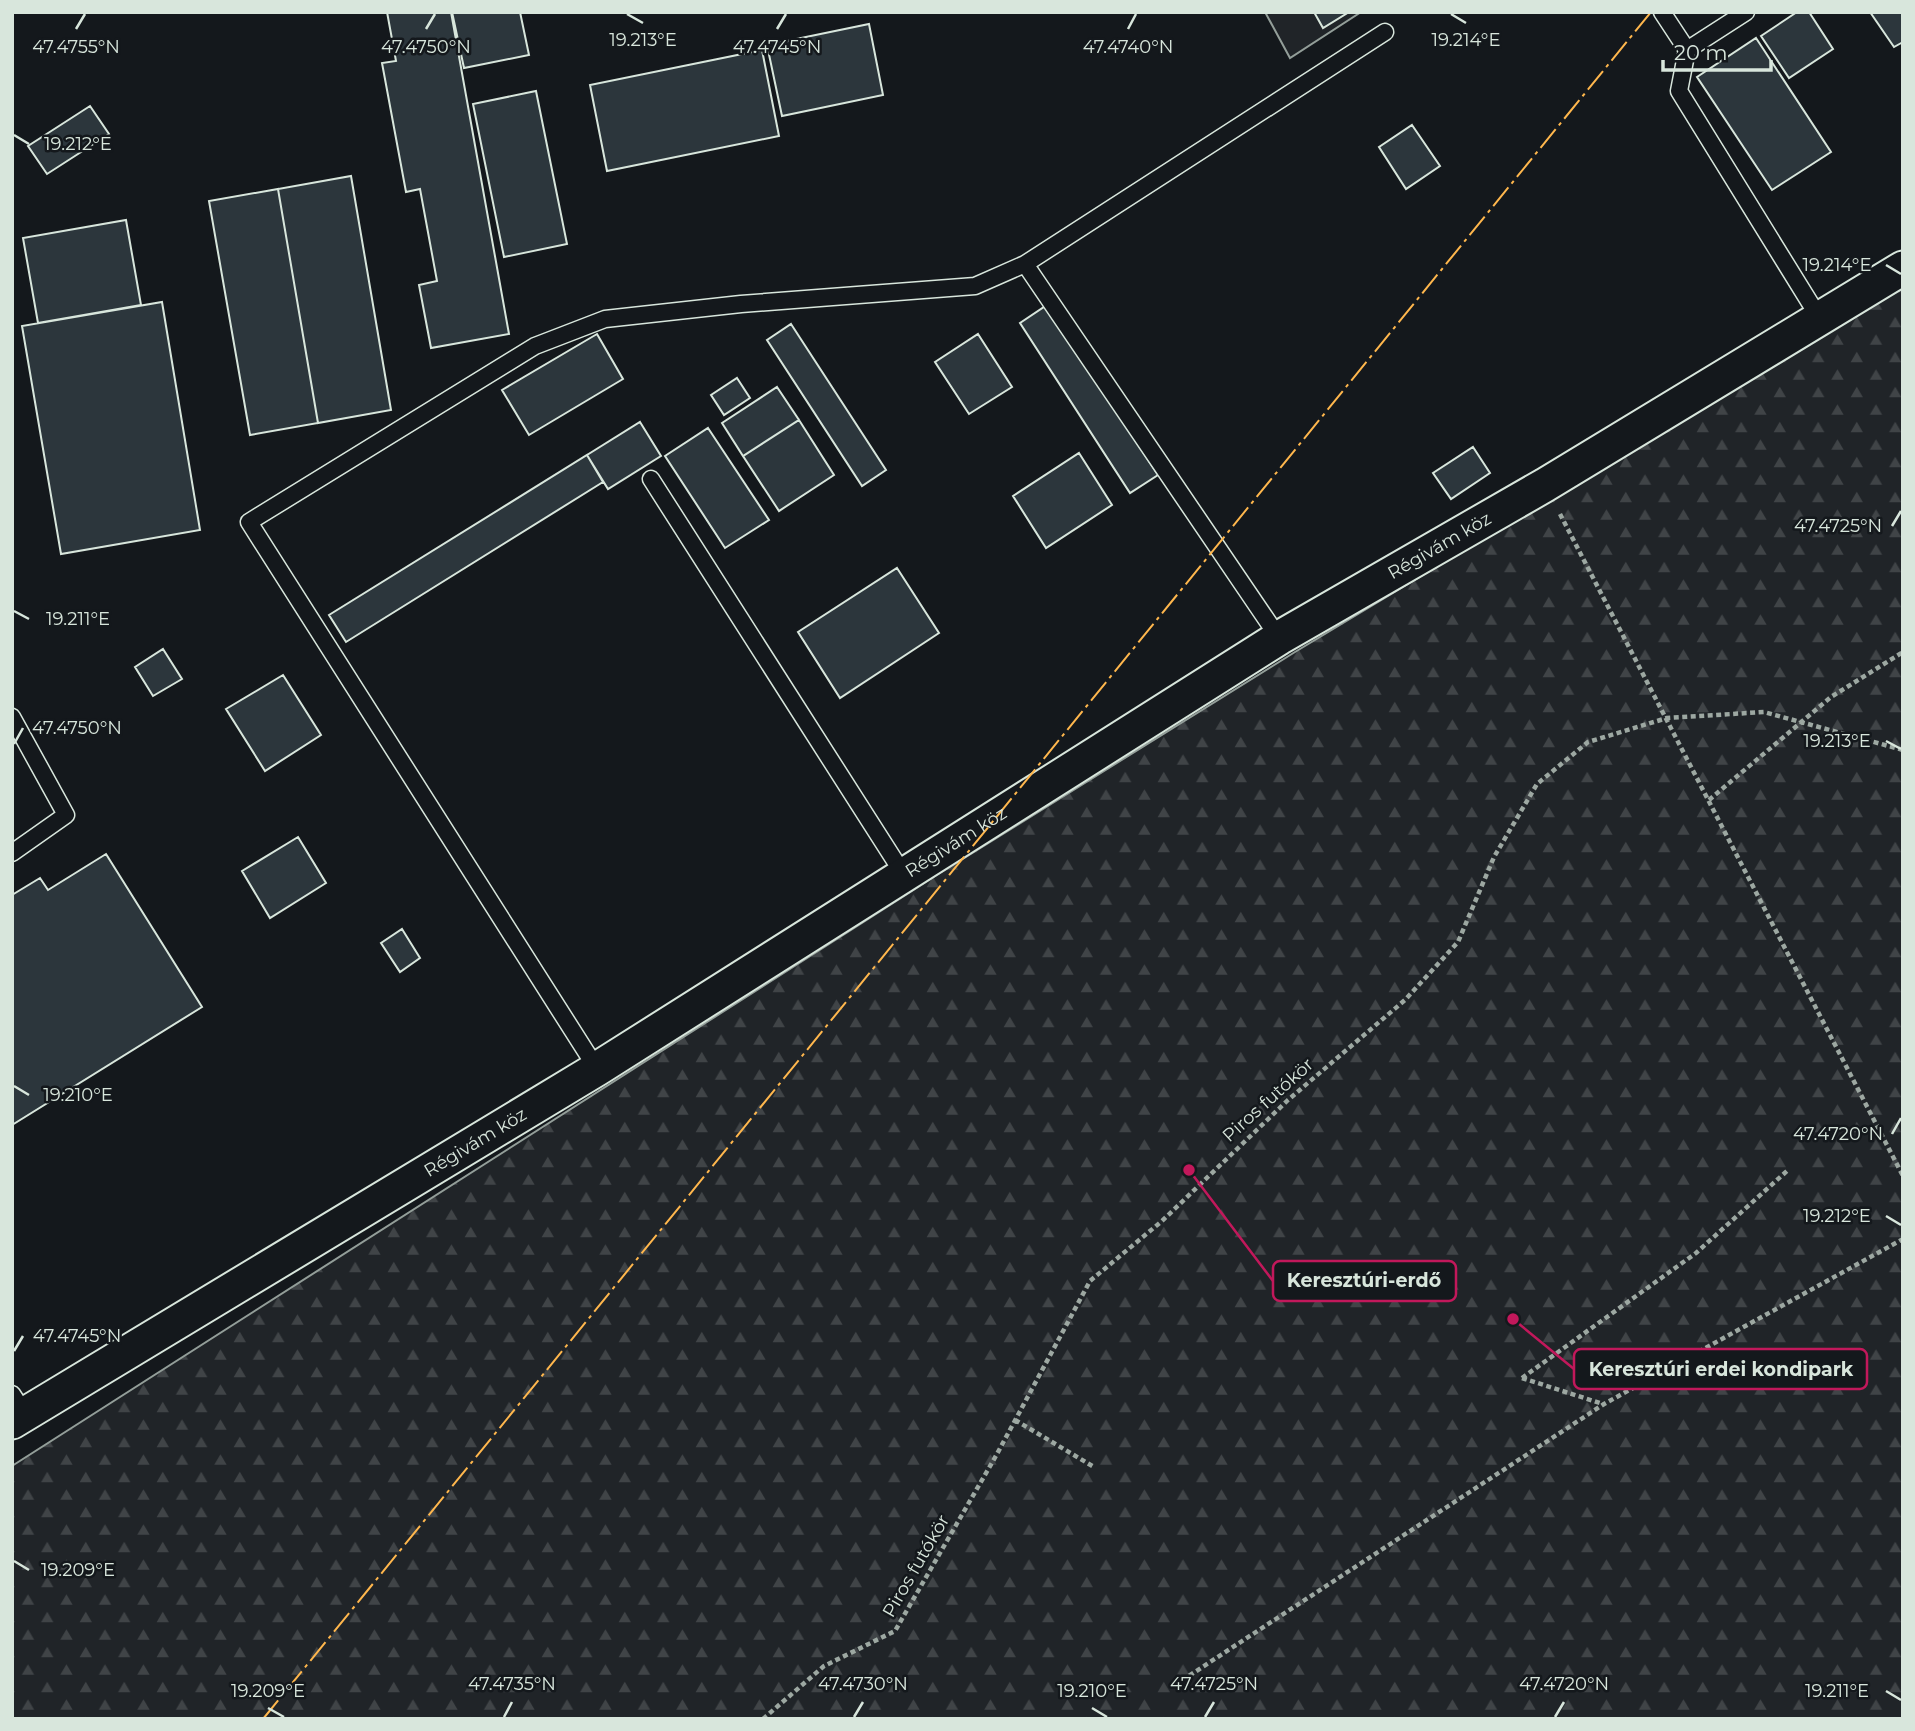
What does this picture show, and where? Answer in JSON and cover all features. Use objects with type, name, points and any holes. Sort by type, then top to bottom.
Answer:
[{"type":"street","name":"Régivám köz","points":[[16,1410],[597,1069],[1279,638],[1545,485],[1903,268]]},
{"type":"lane","points":[[1662,12],[1687,50],[1679,90],[1820,319]]},
{"type":"lane","points":[[1687,50],[1746,12]]},
{"type":"lane","points":[[597,1069],[249,522],[535,346],[605,319],[741,304],[975,286],[1025,264],[1385,32]]},
{"type":"lane","points":[[1025,264],[1279,638]]},
{"type":"lane","points":[[652,478],[904,875]]},
{"type":"lane","points":[[12,717],[66,815],[12,853]]},
{"type":"path","points":[[1545,485],[1903,1175]]},
{"type":"path","points":[[1709,800],[1831,697],[1903,652]]},
{"type":"path","name":"Piros futókör","points":[[764,1719],[824,1666],[895,1631],[1015,1420],[1090,1281],[1162,1221],[1289,1100],[1405,1000],[1458,942],[1494,857],[1537,784],[1588,742],[1667,718],[1764,712],[1903,750]]},
{"type":"path","points":[[1604,1404],[1522,1378],[1696,1253],[1788,1170]]},
{"type":"path","points":[[1175,1685],[1604,1404],[1903,1239]]},
{"type":"path","points":[[1015,1420],[1094,1467]]},
{"type":"green space","points":[[1265,12],[1361,12],[1290,58]]},
{"type":"green space","points":[[1903,286],[1903,1719],[12,1719],[12,1466],[937,875],[1295,652]]},
{"type":"building","points":[[387,12],[451,12],[509,334],[431,348],[419,285],[437,281],[420,189],[406,192],[382,63],[396,61]]},
{"type":"building","points":[[452,12],[520,12],[529,55],[464,68]]},
{"type":"building","points":[[1314,12],[1349,12],[1323,28]]},
{"type":"building","points":[[1797,12],[1809,12],[1833,49],[1789,78],[1761,36]]},
{"type":"building","points":[[1870,12],[1903,12],[1903,42],[1894,47]]},
{"type":"building","points":[[869,24],[883,95],[782,116],[767,45]]},
{"type":"building","points":[[1756,38],[1831,152],[1772,190],[1697,77]]},
{"type":"building","points":[[762,50],[779,136],[607,171],[590,85]]},
{"type":"building","points":[[536,91],[567,244],[504,257],[473,104]]},
{"type":"building","points":[[90,106],[109,134],[47,174],[28,146]]},
{"type":"building","points":[[1412,125],[1440,166],[1406,189],[1379,147]]},
{"type":"building","points":[[351,176],[391,410],[318,423],[278,189]]},
{"type":"building","points":[[278,189],[318,423],[250,435],[209,201]]},
{"type":"building","points":[[126,220],[141,305],[38,323],[23,238]]},
{"type":"building","points":[[162,302],[200,530],[61,554],[22,326]]},
{"type":"building","points":[[1047,305],[1158,475],[1130,493],[1020,323]]},
{"type":"building","points":[[791,324],[886,470],[862,486],[767,340]]},
{"type":"building","points":[[597,334],[623,379],[529,435],[502,390]]},
{"type":"building","points":[[978,334],[1012,387],[969,414],[935,362]]},
{"type":"building","points":[[737,378],[750,398],[724,415],[711,395]]},
{"type":"building","points":[[777,387],[799,420],[743,456],[722,423]]},
{"type":"building","points":[[799,420],[834,475],[779,511],[743,456]]},
{"type":"building","points":[[640,422],[661,456],[608,489],[587,455]]},
{"type":"building","points":[[708,428],[769,520],[725,548],[665,456]]},
{"type":"building","points":[[1473,447],[1490,473],[1451,499],[1433,473]]},
{"type":"building","points":[[1079,453],[1112,505],[1046,548],[1013,496]]},
{"type":"building","points":[[587,455],[603,482],[346,642],[329,615]]},
{"type":"building","points":[[897,568],[939,633],[840,698],[798,632]]},
{"type":"building","points":[[163,649],[182,679],[153,696],[135,667]]},
{"type":"building","points":[[283,675],[321,735],[265,771],[226,709]]},
{"type":"building","points":[[298,837],[326,883],[270,918],[242,871]]},
{"type":"building","points":[[106,854],[202,1007],[12,1125],[12,895],[40,878],[48,890]]},
{"type":"building","points":[[402,929],[420,958],[400,972],[381,943]]},
{"type":"power","points":[[263,1719],[1651,12]]},
{"type":"place","name":"Keresztúri-erdő","points":[[1189,1170]]},
{"type":"place","name":"Keresztúri erdei kondipark","points":[[1513,1319]]}]
